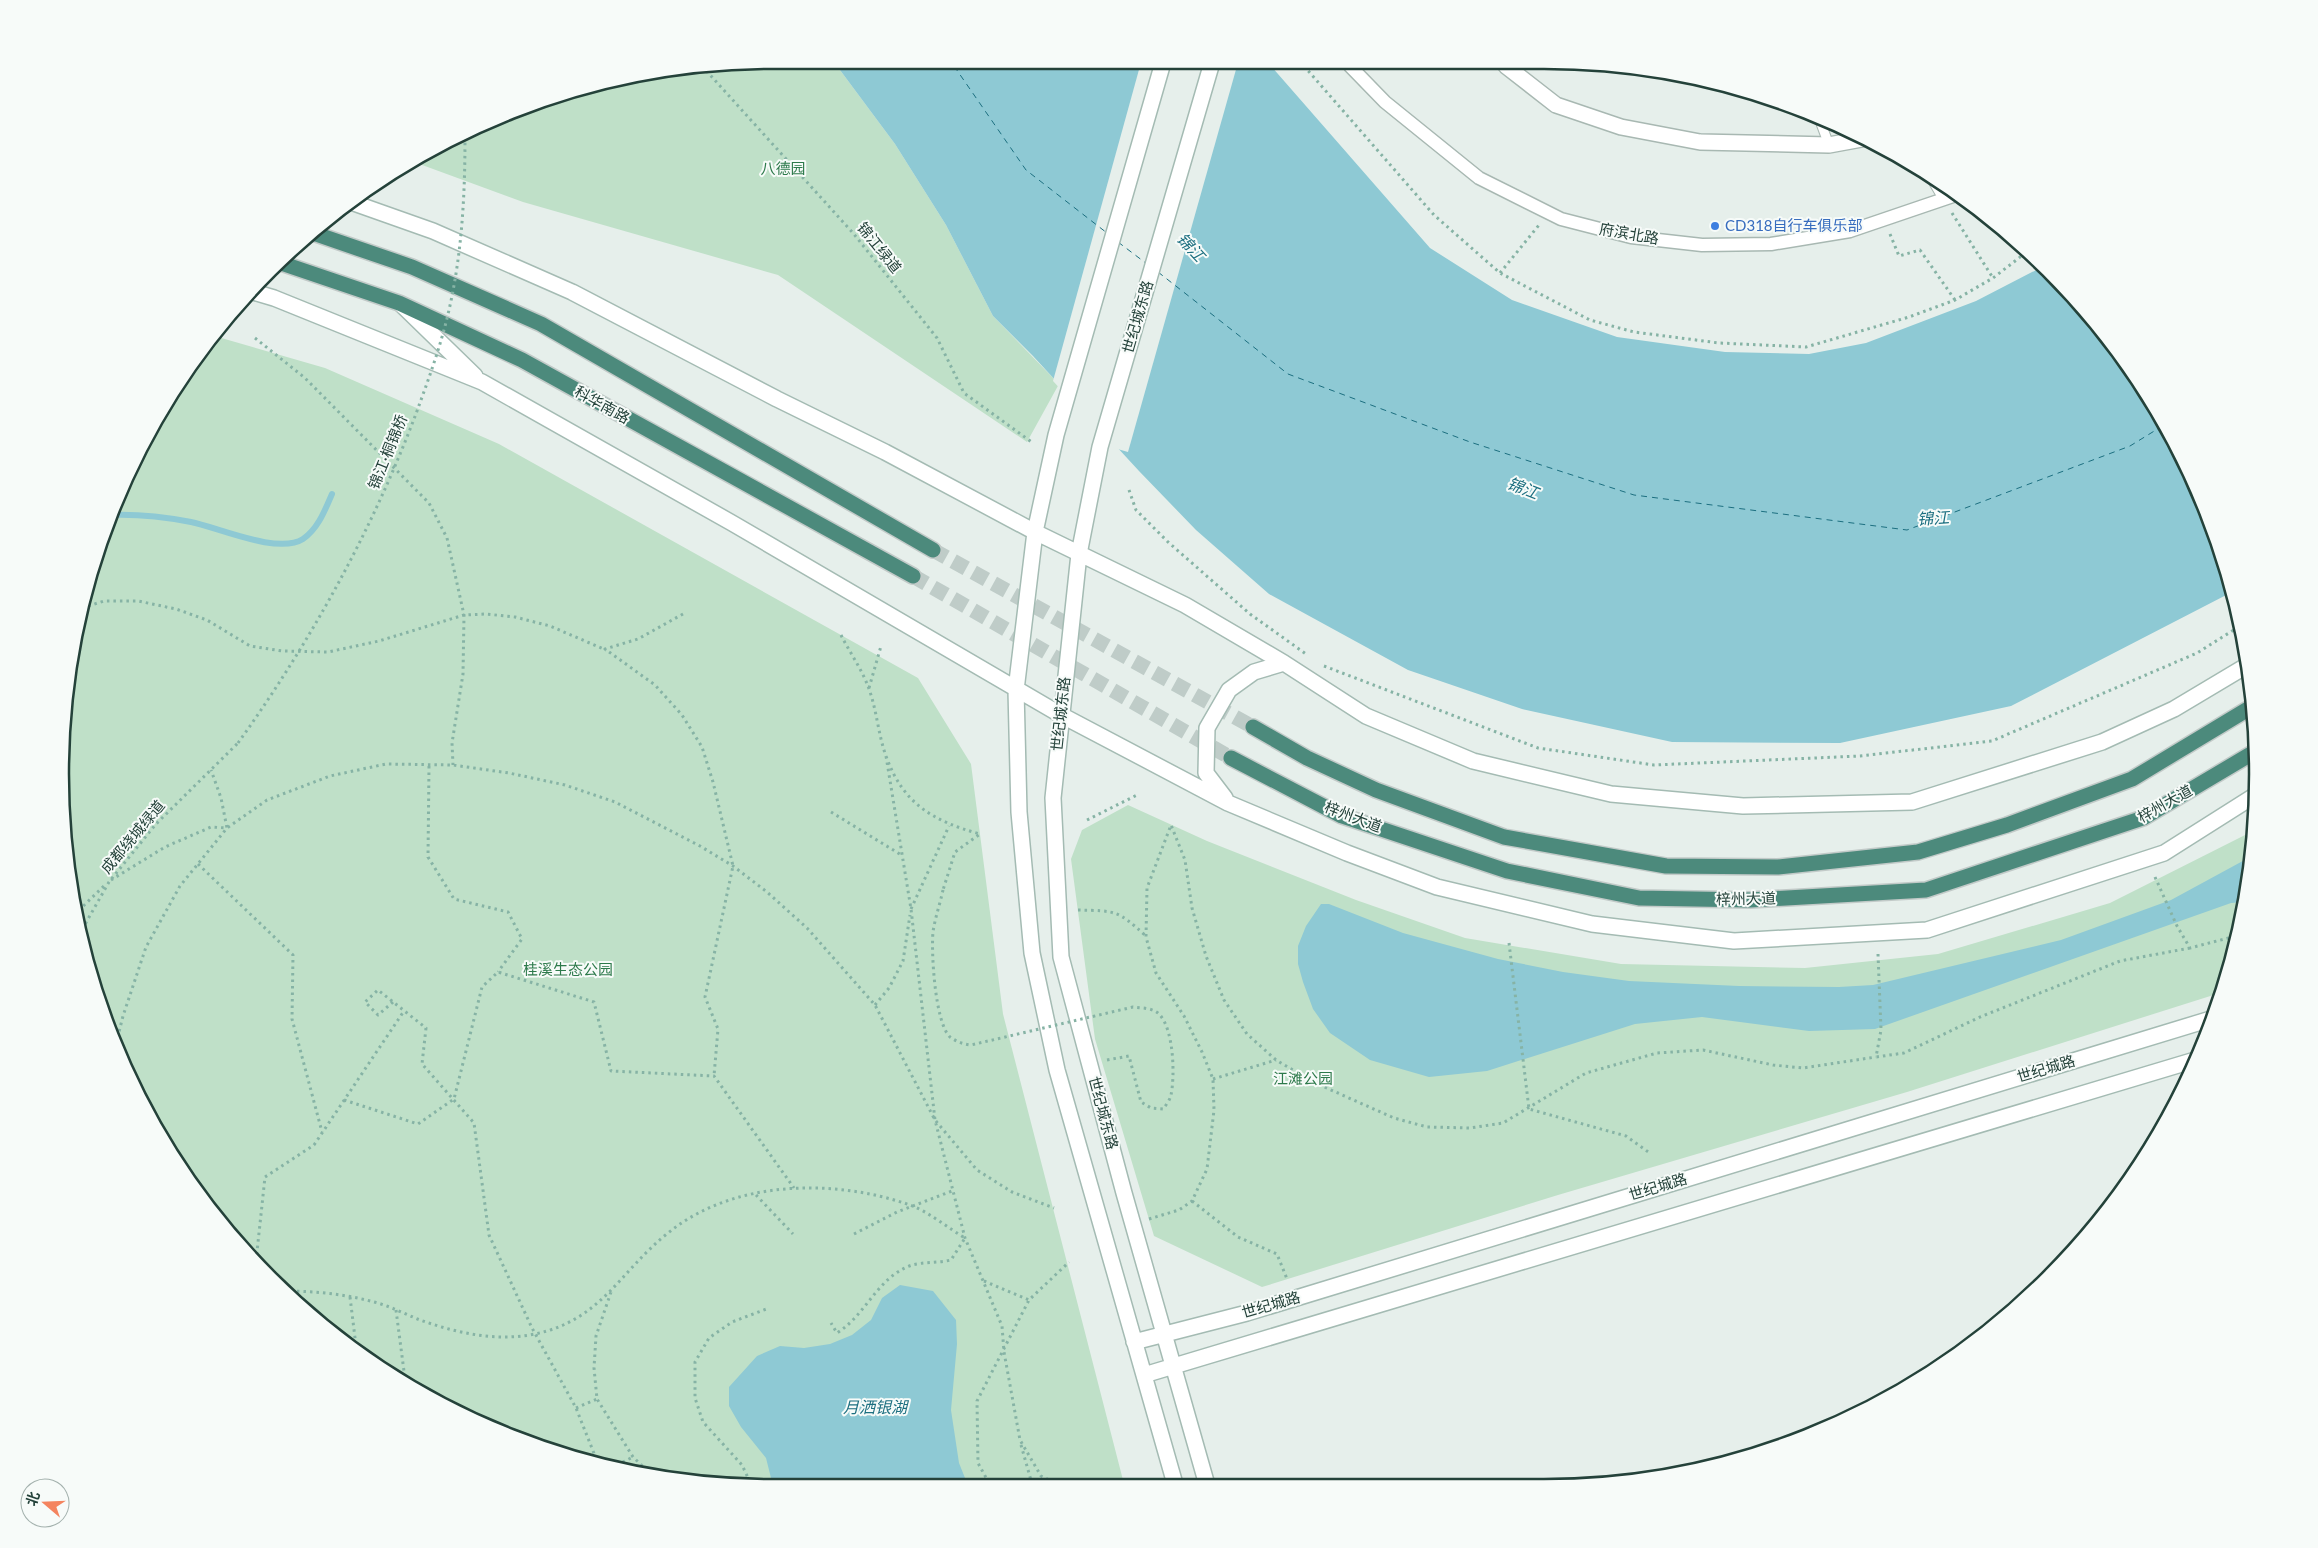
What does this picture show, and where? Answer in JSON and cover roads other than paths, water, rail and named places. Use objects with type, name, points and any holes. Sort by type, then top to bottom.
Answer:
[{"type":"highway","points":[[320,235],[412,267],[541,324],[933,550]]},
{"type":"highway","name":"科华南路","points":[[286,265],[399,303],[522,360],[913,576]]},
{"type":"highway","name":"梓州大道","points":[[1253,727],[1307,758],[1376,790],[1504,837],[1666,866],[1778,867],[1918,852],[2007,825],[2132,779],[2246,710]]},
{"type":"highway","name":"梓州大道","points":[[1231,758],[1342,816],[1507,871],[1639,898],[1750,900],[1926,890],[2143,818],[2249,755]]},
{"type":"main road","points":[[1161,69],[1056,435],[1035,532],[1016,690],[1019,812],[1032,953],[1057,1070],[1174,1479]]},
{"type":"main road","name":"世纪城东路","points":[[1173,1365],[1061,957],[1053,798],[1060,715],[1079,554],[1100,447],[1210,69]]},
{"type":"main road","points":[[1510,69],[1556,105],[1620,127],[1700,142],[1829,145],[1854,140]]},
{"type":"main road","points":[[358,205],[433,231],[572,292],[776,399],[885,452],[1035,532],[1185,605],[1284,663],[1366,716],[1473,761],[1611,794],[1743,806],[1912,802],[2102,742],[2174,710],[2241,669]]},
{"type":"main road","points":[[258,293],[274,298],[482,382],[747,532],[1060,715],[1228,803],[1346,854],[1437,887],[1592,924],[1734,941],[1927,930],[2164,853],[2248,800]]},
{"type":"main road","points":[[399,303],[482,382]]},
{"type":"main road","points":[[1228,803],[1206,773],[1207,728],[1229,690],[1254,672],[1284,663]]},
{"type":"main road","name":"世纪城路","points":[[1134,1342],[1163,1333],[1247,1313],[2205,1021]]},
{"type":"main road","name":"世纪城路","points":[[1144,1375],[2188,1062]]},
{"type":"main road","points":[[1173,1365],[1206,1479]]},
{"type":"street","name":"府滨北路","points":[[1353,69],[1385,102],[1479,178],[1561,219],[1631,237],[1702,245],[1771,244],[1850,231],[1949,198]]},
{"type":"lane","points":[[1822,126],[1829,145]]},
{"type":"water","name":"锦江","points":[[839,69],[1274,69],[1430,248],[1512,300],[1617,337],[1725,352],[1809,354],[1866,343],[1976,301],[2037,270],[2104,345],[2155,421],[2177,462],[2196,504],[2212,547],[2226,595],[2011,706],[1840,743],[1672,742],[1522,709],[1408,670],[1269,594],[1196,530],[993,316],[946,225],[895,144]]},
{"type":"water","points":[[2244,861],[2237,903],[2231,903],[1875,1029],[1809,1031],[1702,1017],[1635,1024],[1487,1071],[1429,1077],[1370,1060],[1330,1033],[1313,1009],[1298,964],[1298,946],[1306,926],[1321,904],[1329,904],[1403,933],[1498,959],[1563,972],[1629,981],[1739,986],[1839,987],[1873,985],[2061,940],[2171,900]]},
{"type":"water","name":"月洒银湖","points":[[900,1285],[933,1291],[956,1320],[957,1344],[951,1410],[959,1463],[965,1479],[771,1479],[766,1458],[741,1427],[729,1406],[729,1387],[757,1356],[780,1346],[804,1348],[830,1344],[852,1335],[871,1320],[882,1298]]},
{"type":"waterway","points":[[118,515],[140,515],[191,522],[263,542],[292,543],[303,539],[313,530],[332,494]]},
{"type":"tunnel","points":[[933,550],[1253,727]]},
{"type":"tunnel","points":[[913,576],[1231,758]]},
{"type":"place","name":"CD318自行车俱乐部","points":[[1715,226]]},
{"type":"park label","name":"八德园","points":[[783,169]]},
{"type":"park label","name":"桂溪生态公园","points":[[568,970]]},
{"type":"park label","name":"江滩公园","points":[[1303,1079]]}]
